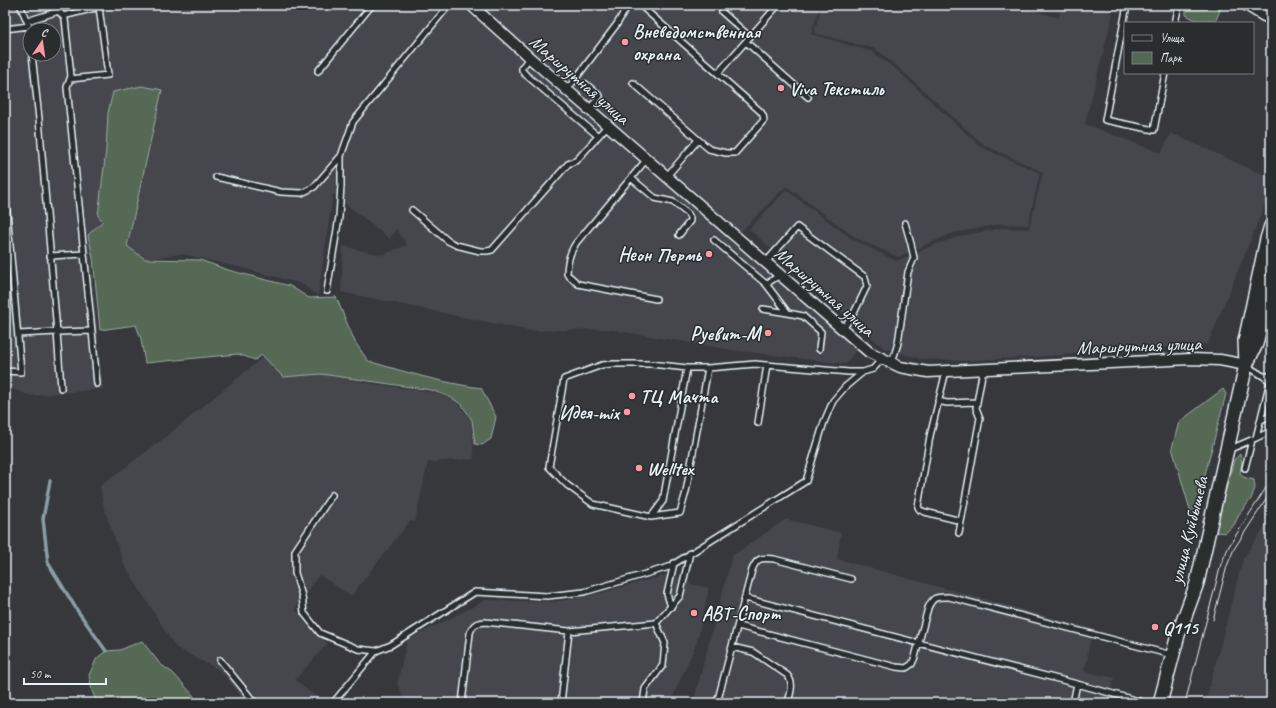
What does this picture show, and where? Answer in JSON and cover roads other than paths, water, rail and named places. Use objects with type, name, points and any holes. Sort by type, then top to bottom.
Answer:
[{"type":"main road","name":"улица Куйбышева","points":[[1246,365],[1245,341],[1271,226]]},
{"type":"main road","name":"улица Куйбышева","points":[[1160,703],[1178,635],[1197,583],[1246,365],[1256,344],[1271,280]]},
{"type":"street","name":"Маршрутная улица","points":[[470,5],[869,352],[887,361],[900,367],[928,372],[1190,358],[1220,360],[1246,365]]},
{"type":"street","points":[[1246,5],[1268,16]]},
{"type":"lane","points":[[20,5],[27,22]]},
{"type":"lane","points":[[318,71],[372,5]]},
{"type":"lane","points":[[327,291],[339,216],[341,156],[353,122],[450,5]]},
{"type":"lane","points":[[567,90],[617,24],[628,5]]},
{"type":"lane","points":[[633,82],[709,149],[726,153],[735,153],[764,120],[760,110],[640,5]]},
{"type":"lane","points":[[718,73],[778,5]]},
{"type":"lane","points":[[1127,5],[1105,120],[1154,130],[1165,74]]},
{"type":"lane","points":[[1175,22],[1179,5]]},
{"type":"lane","points":[[63,16],[99,7],[108,75],[70,78]]},
{"type":"lane","points":[[32,22],[59,8],[65,19],[71,76],[67,87],[97,384]]},
{"type":"lane","points":[[722,12],[750,37]]},
{"type":"lane","points":[[5,30],[22,26]]},
{"type":"lane","points":[[746,42],[808,97]]},
{"type":"lane","points":[[530,58],[522,67],[525,74],[598,136]]},
{"type":"lane","points":[[33,62],[39,119],[61,388]]},
{"type":"lane","points":[[586,84],[600,96],[589,109]]},
{"type":"lane","points":[[412,210],[448,241],[456,245],[480,251],[492,250],[568,164],[577,160],[608,125]]},
{"type":"lane","points":[[667,176],[698,140]]},
{"type":"lane","points":[[216,177],[281,192],[302,193],[314,187],[341,156]]},
{"type":"lane","points":[[647,160],[572,248],[567,274],[578,284],[656,299]]},
{"type":"lane","points":[[631,178],[655,198],[673,202],[688,214],[690,221],[679,236]]},
{"type":"lane","points":[[5,188],[21,372],[5,371]]},
{"type":"lane","points":[[708,368],[686,492],[680,513],[651,517],[593,504],[567,485],[549,467],[564,379],[602,365],[651,364],[687,368],[708,368],[755,364],[863,372],[873,369],[887,361],[898,343],[908,272],[914,258],[905,223]]},
{"type":"lane","points":[[766,262],[797,226],[865,276],[867,286],[843,329]]},
{"type":"lane","points":[[714,240],[766,284],[788,313]]},
{"type":"lane","points":[[50,256],[84,254]]},
{"type":"lane","points":[[766,284],[780,274]]},
{"type":"lane","points":[[763,309],[803,316],[821,332],[819,350]]},
{"type":"lane","points":[[18,334],[92,331]]},
{"type":"lane","points":[[758,423],[767,365]]},
{"type":"lane","points":[[1245,468],[1261,420],[1271,380],[1246,365]]},
{"type":"lane","points":[[651,517],[664,501],[687,368]]},
{"type":"lane","points":[[959,533],[980,418],[976,408],[983,369]]},
{"type":"lane","points":[[946,371],[930,436],[918,507],[920,510],[925,512],[961,521]]},
{"type":"lane","points":[[332,495],[294,551],[295,573],[302,596],[304,613],[320,634],[358,650],[376,651],[391,645],[475,592],[548,596],[584,592],[669,567],[806,481],[830,406],[838,393],[863,372]]},
{"type":"lane","points":[[938,401],[947,403],[977,402]]},
{"type":"lane","points":[[1265,404],[1271,402]]},
{"type":"lane","points":[[1261,420],[1271,416]]},
{"type":"lane","points":[[1227,450],[1271,431]]},
{"type":"lane","points":[[462,703],[472,626],[477,623],[486,622],[569,631],[656,624],[680,596],[690,553]]},
{"type":"lane","points":[[717,703],[755,562],[761,558],[774,559],[851,579]]},
{"type":"lane","points":[[671,607],[668,594],[674,563]]},
{"type":"lane","points":[[738,626],[896,667],[906,668],[912,664],[931,600],[938,597],[949,597],[1173,655]]},
{"type":"lane","points":[[745,598],[1146,703]]},
{"type":"lane","points":[[643,703],[645,689],[663,665],[665,643],[656,624]]},
{"type":"lane","points":[[561,703],[569,631]]},
{"type":"lane","points":[[732,647],[753,652],[788,676],[791,679],[792,684],[788,703]]},
{"type":"lane","points":[[334,703],[376,651]]},
{"type":"lane","points":[[220,660],[255,703]]},
{"type":"lane","points":[[1073,703],[1077,684]]},
{"type":"waterway","points":[[50,481],[43,519],[48,563],[77,610],[106,651]]},
{"type":"tram line","points":[[1185,703],[1221,564],[1229,546],[1271,480]]},
{"type":"tram line","points":[[1213,620],[1227,566],[1234,549],[1271,492]]},
{"type":"place","name":"Вневедомственная охрана","points":[[625,42]]},
{"type":"place","name":"Viva Текстиль","points":[[781,88]]},
{"type":"place","name":"Неон Пермь","points":[[709,254]]},
{"type":"place","name":"Руевит-М","points":[[768,333]]},
{"type":"place","name":"ТЦ Мачта","points":[[632,396]]},
{"type":"place","name":"Идея-mix","points":[[627,412]]},
{"type":"place","name":"Welltex","points":[[639,468]]},
{"type":"place","name":"АВТ-Спорт","points":[[694,613]]},
{"type":"place","name":"Q115","points":[[1155,627]]}]
